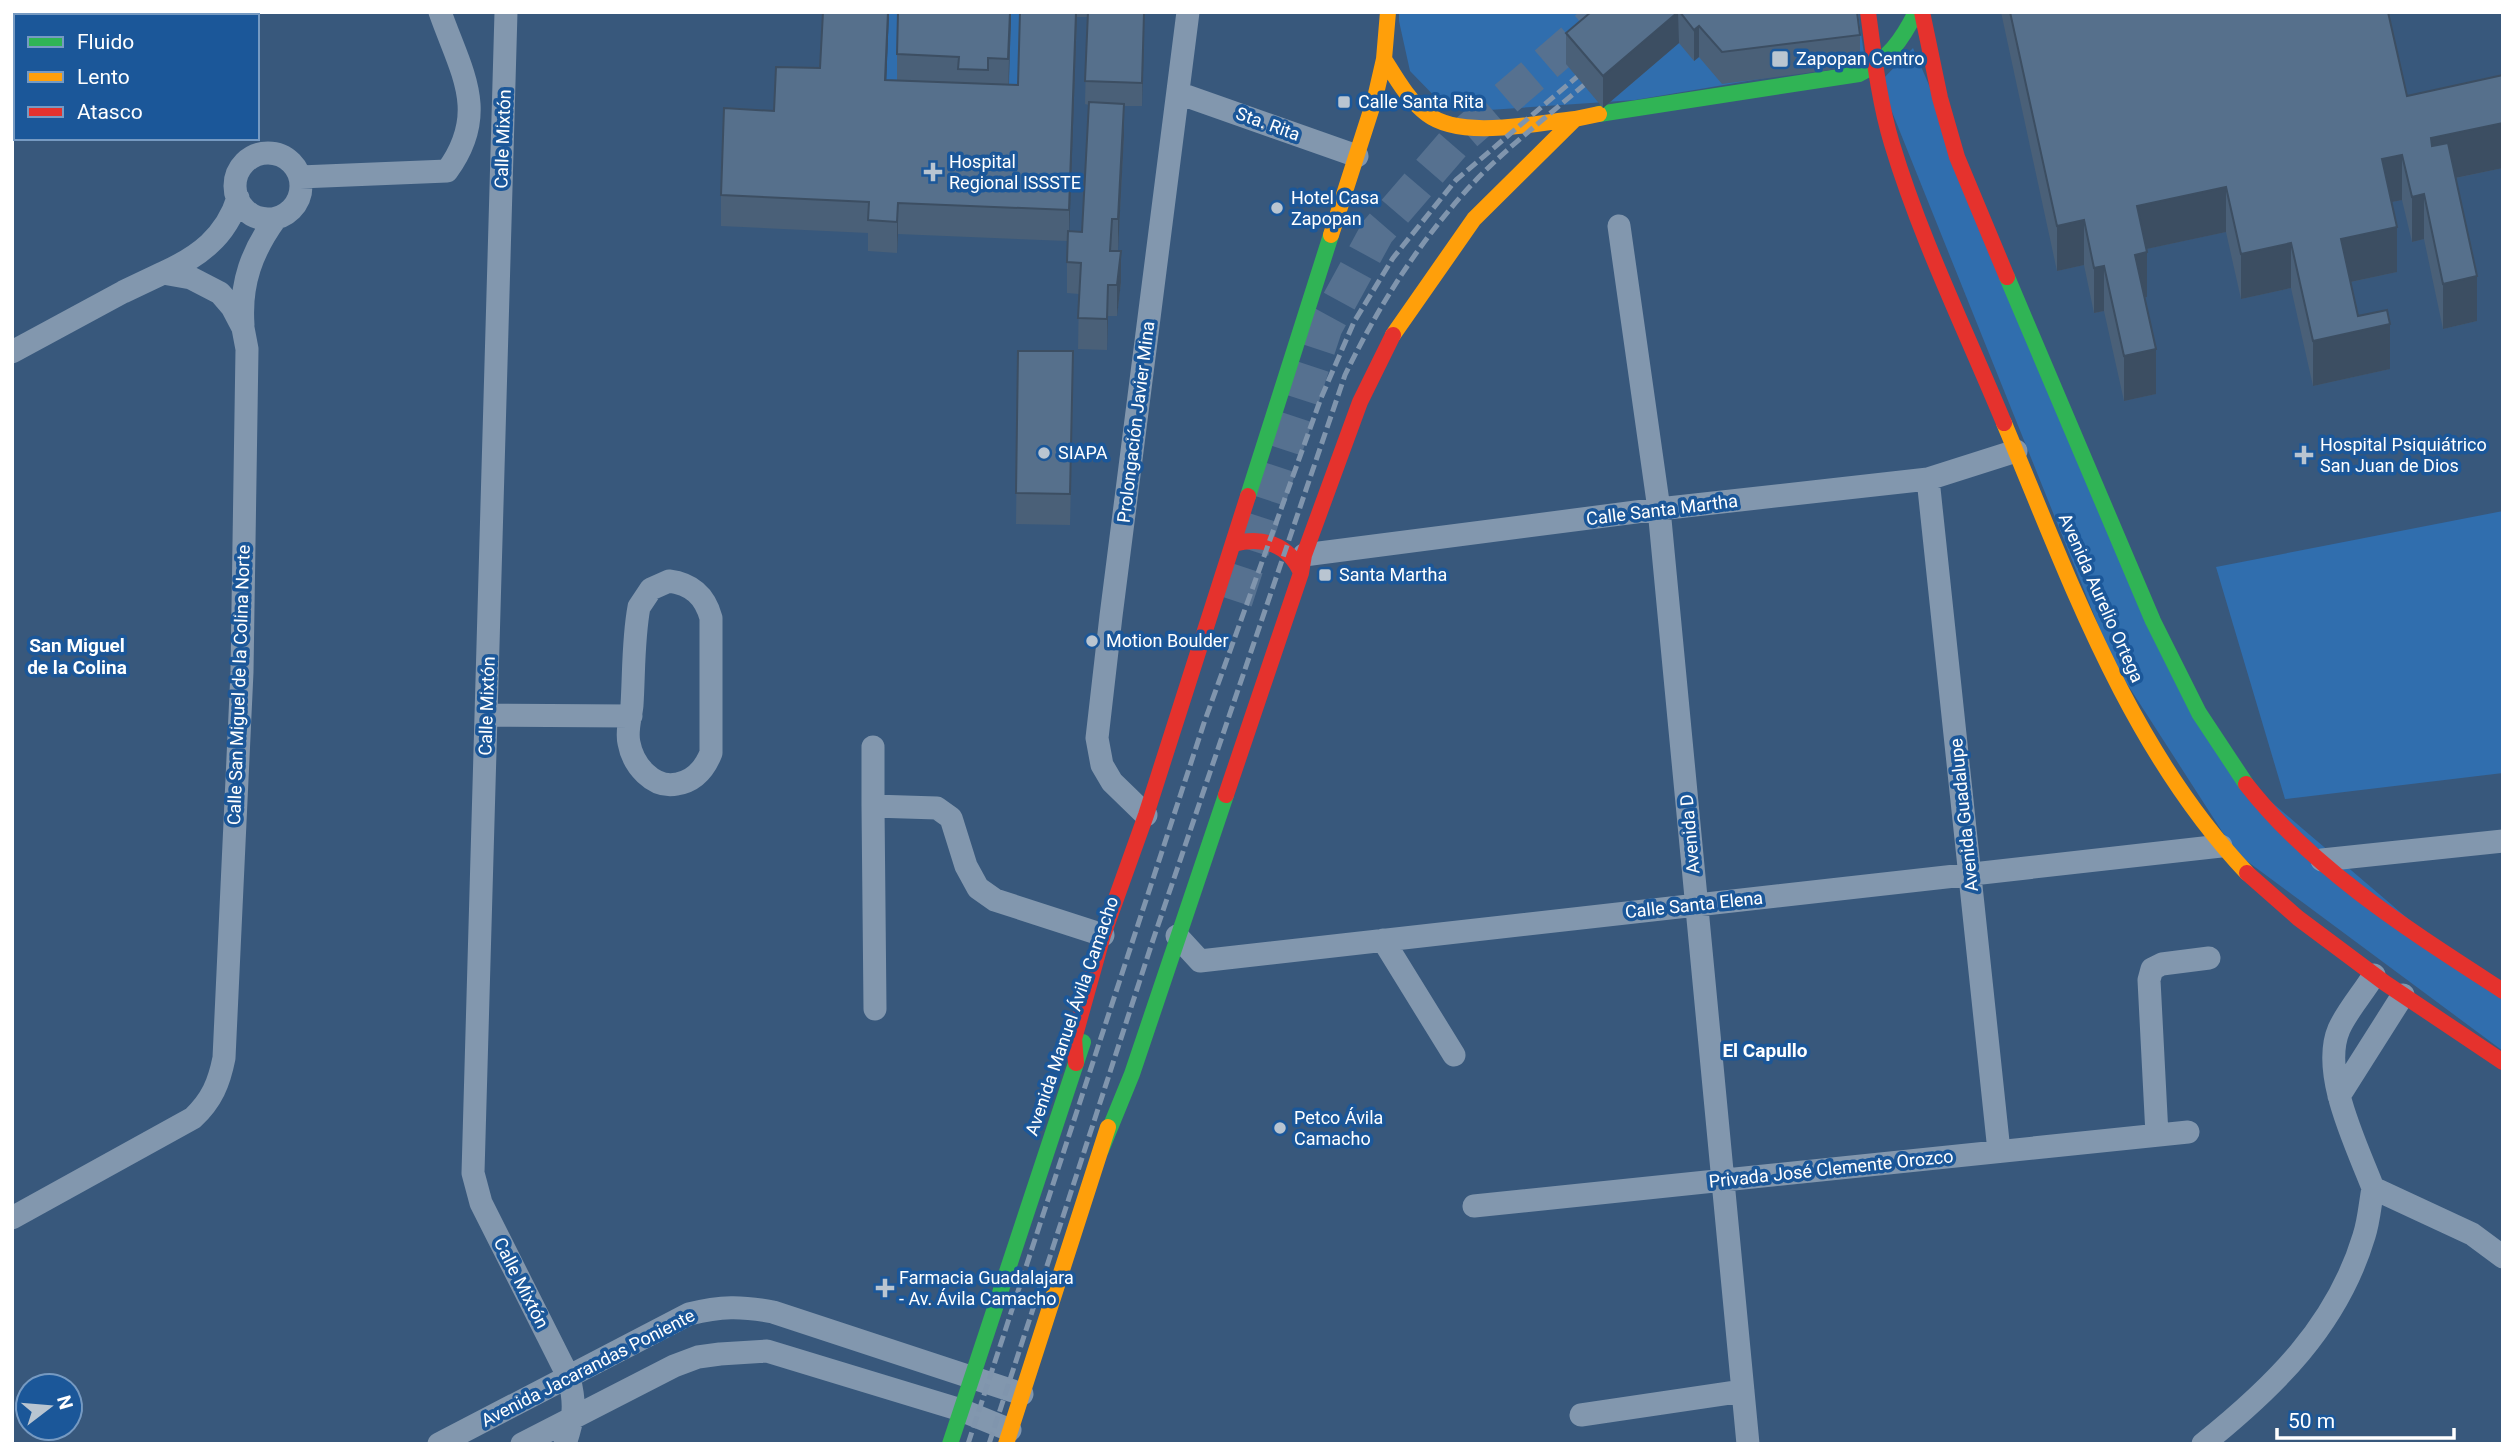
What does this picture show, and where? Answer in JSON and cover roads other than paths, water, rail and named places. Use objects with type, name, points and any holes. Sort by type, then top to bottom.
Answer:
[{"type":"main road","points":[[1076,1063],[1074,1039],[1103,935],[1146,815],[1357,156],[1384,59],[1388,12]]},
{"type":"main road","name":"Avenida Aurelio Ortega","points":[[1868,12],[1875,67],[1892,143],[1906,186],[2102,655],[2172,780],[2221,846],[2251,878],[2387,985],[2503,1062]]},
{"type":"main road","points":[[1384,59],[1403,91],[1436,120],[1457,126],[1493,126],[1575,119],[1630,108],[1859,74],[1875,67],[1898,46],[1916,12]]},
{"type":"main road","points":[[1922,12],[1940,98],[1958,158],[2161,641],[2216,740],[2278,821],[2372,904],[2503,990]]},
{"type":"main road","points":[[1101,1150],[1132,1074],[1302,564],[1360,402],[1394,335],[1474,219],[1575,119]]},
{"type":"main road","points":[[1233,544],[1252,538],[1276,545],[1302,564]]},
{"type":"main road","points":[[1008,1437],[1101,1150],[1126,1060],[1273,614]]},
{"type":"main road","name":"Avenida Manuel Ávila Camacho","points":[[950,1444],[1189,733]]},
{"type":"street","points":[[300,177],[447,171],[455,160],[471,115],[468,84],[440,12]]},
{"type":"street","name":"Calle Mixtón","points":[[506,12],[473,1173],[481,1203],[569,1378],[574,1396],[574,1417]]},
{"type":"street","name":"Prolongación Javier Mina","points":[[1146,815],[1112,782],[1102,765],[1097,738],[1188,12]]},
{"type":"street","name":"Sta. Rita","points":[[1178,93],[1357,156]]},
{"type":"street","points":[[12,352],[123,292],[189,261],[221,234],[233,215],[237,198],[235,184],[239,170],[247,160],[258,154],[272,153],[283,156],[293,164],[300,177],[301,192],[297,202],[291,210],[276,218],[263,219],[248,212],[237,198]]},
{"type":"street","points":[[243,328],[242,309],[247,272],[264,235],[276,218]]},
{"type":"street","name":"Avenida D","points":[[1619,226],[1659,509],[1748,1444]]},
{"type":"street","name":"Calle San Miguel de la Colina Norte","points":[[12,1218],[193,1118],[207,1105],[218,1083],[224,1058],[242,672],[247,349],[243,328],[232,307],[220,293],[191,278],[163,273]]},
{"type":"street","name":"Calle Santa Martha","points":[[1302,564],[1659,509],[1928,479],[2016,451]]},
{"type":"street","name":"Avenida Guadalupe","points":[[1928,479],[1999,1152]]},
{"type":"street","points":[[669,581],[679,582],[697,592],[708,609],[710,618],[713,743],[711,753],[701,771],[684,783],[673,785],[663,785],[644,773],[628,741],[631,716],[639,607],[651,589],[669,581]]},
{"type":"street","points":[[487,715],[631,716]]},
{"type":"street","points":[[873,747],[875,1009]]},
{"type":"street","points":[[873,806],[937,808],[951,818],[966,866],[978,888],[995,900],[1103,935]]},
{"type":"street","points":[[2322,860],[2503,841]]},
{"type":"street","name":"Calle Santa Elena","points":[[1177,936],[1200,961],[2221,846]]},
{"type":"street","points":[[1383,940],[1454,1055]]},
{"type":"street","points":[[2157,1135],[2149,980],[2152,969],[2162,964],[2209,958]]},
{"type":"street","points":[[2206,1443],[2282,1375],[2317,1332],[2344,1287],[2365,1235],[2373,1188],[2339,1096],[2333,1059],[2339,1030],[2387,985]]},
{"type":"street","points":[[2339,1096],[2387,985]]},
{"type":"street","name":"Privada José Clemente Orozco","points":[[1474,1206],[2188,1132]]},
{"type":"street","points":[[2373,1188],[2472,1234],[2503,1257]]},
{"type":"street","name":"Avenida Jacarandas Poniente","points":[[439,1444],[689,1314],[734,1306],[773,1312],[1022,1394]]},
{"type":"street","name":"Avenida Jacarandas Poniente","points":[[522,1444],[674,1366],[698,1357],[767,1351],[961,1410],[1008,1437]]},
{"type":"street","points":[[1581,1415],[1743,1391]]},
{"type":"street","points":[[565,1444],[574,1417]]},
{"type":"tunnel","points":[[1235,601],[1325,327],[1377,232],[1453,144],[1606,12]]},
{"type":"railway","points":[[968,1444],[1204,723],[1321,398],[1354,322],[1393,258],[1456,180],[1592,64]]},
{"type":"railway","points":[[989,1444],[1152,943],[1345,375],[1398,280],[1446,214],[1495,161],[1599,72]]},
{"type":"place","name":"Zapopan Centro","points":[[1780,59]]},
{"type":"place","name":"Calle Santa Rita","points":[[1344,102]]},
{"type":"place","name":"Hospital Regional ISSSTE","points":[[933,172]]},
{"type":"place","name":"Hotel Casa Zapopan","points":[[1277,208]]},
{"type":"place","name":"SIAPA","points":[[1044,453]]},
{"type":"place","name":"Hospital Psiquiátrico San Juan de Dios","points":[[2304,455]]},
{"type":"place","name":"Santa Martha","points":[[1325,575]]},
{"type":"place","name":"Motion Boulder","points":[[1092,641]]},
{"type":"place","name":"Petco Ávila Camacho","points":[[1280,1128]]},
{"type":"place","name":"Farmacia Guadalajara - Av. Ávila Camacho","points":[[885,1288]]},
{"type":"district","name":"San Miguel de la Colina","points":[[77,656]]},
{"type":"district","name":"El Capullo","points":[[1765,1050]]}]
